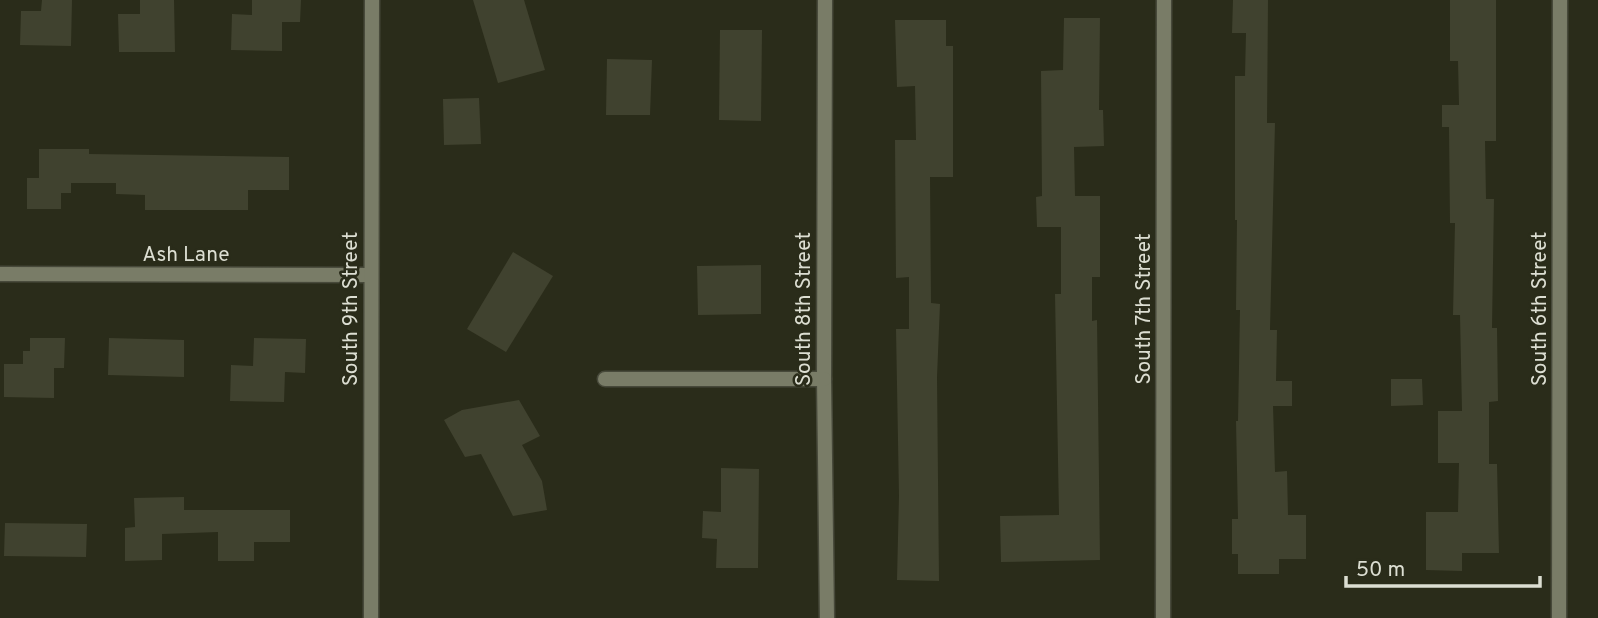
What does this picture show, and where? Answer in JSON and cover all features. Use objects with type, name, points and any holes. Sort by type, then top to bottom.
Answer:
[{"type":"street","name":"South 9th Street","points":[[371,618],[372,0]]},
{"type":"street","name":"South 8th Street","points":[[825,0],[824,379],[827,618]]},
{"type":"street","name":"South 7th Street","points":[[1163,618],[1164,0]]},
{"type":"street","name":"South 6th Street","points":[[1559,618],[1560,0]]},
{"type":"street","name":"Ash Lane","points":[[0,274],[371,275]]},
{"type":"street","points":[[605,379],[824,379]]},
{"type":"building","points":[[42,0],[72,0],[71,46],[20,45],[21,11],[41,11]]},
{"type":"building","points":[[140,0],[174,0],[175,52],[119,52],[118,14],[140,14]]},
{"type":"building","points":[[252,0],[301,0],[300,22],[282,22],[282,51],[231,50],[232,14],[252,15]]},
{"type":"building","points":[[473,0],[524,0],[545,70],[498,83]]},
{"type":"building","points":[[1233,0],[1268,0],[1267,123],[1275,123],[1270,330],[1277,330],[1276,381],[1292,381],[1292,406],[1273,406],[1275,472],[1287,471],[1288,515],[1306,515],[1306,559],[1279,559],[1279,574],[1238,574],[1238,554],[1232,554],[1232,519],[1238,519],[1236,421],[1240,310],[1236,310],[1235,76],[1245,76],[1246,33],[1232,33]]},
{"type":"building","points":[[1450,0],[1496,0],[1496,141],[1485,141],[1486,199],[1494,199],[1492,328],[1497,328],[1498,401],[1489,402],[1489,464],[1497,464],[1499,553],[1462,553],[1462,571],[1426,570],[1426,512],[1458,512],[1459,463],[1438,463],[1438,411],[1462,411],[1460,315],[1453,315],[1455,223],[1450,223],[1449,127],[1442,127],[1442,105],[1459,105],[1458,61],[1450,61]]},
{"type":"building","points":[[1064,18],[1100,18],[1099,110],[1103,110],[1104,146],[1074,147],[1075,196],[1100,196],[1100,277],[1092,277],[1092,321],[1097,320],[1100,560],[1001,562],[1000,516],[1059,515],[1055,294],[1061,294],[1061,227],[1037,227],[1036,197],[1042,196],[1041,71],[1063,70]]},
{"type":"building","points":[[895,20],[946,20],[946,46],[953,46],[953,177],[930,177],[931,303],[940,304],[937,377],[939,581],[897,580],[899,496],[896,329],[909,329],[909,277],[896,278],[895,140],[916,140],[915,86],[897,87]]},
{"type":"building","points":[[720,30],[762,30],[761,121],[719,120]]},
{"type":"building","points":[[607,59],[652,60],[650,115],[606,115]]},
{"type":"building","points":[[479,98],[481,144],[444,145],[443,99]]},
{"type":"building","points":[[39,149],[89,149],[89,154],[289,157],[289,190],[248,190],[248,210],[145,210],[145,195],[116,194],[116,183],[71,183],[71,193],[61,193],[61,209],[27,209],[27,178],[39,178]]},
{"type":"building","points":[[513,252],[553,276],[506,352],[467,329]]},
{"type":"building","points":[[761,265],[761,314],[698,315],[697,266]]},
{"type":"building","points":[[30,338],[65,338],[64,368],[54,368],[54,398],[4,397],[4,364],[23,364],[23,351],[30,351]]},
{"type":"building","points":[[109,338],[184,340],[184,377],[108,375]]},
{"type":"building","points":[[254,338],[306,339],[305,373],[285,372],[284,402],[230,401],[231,365],[253,366]]},
{"type":"building","points":[[1391,379],[1422,379],[1423,405],[1391,406]]},
{"type":"building","points":[[519,400],[540,436],[522,445],[542,481],[547,510],[513,516],[481,454],[465,457],[444,420],[462,410]]},
{"type":"building","points":[[721,468],[759,469],[758,568],[716,568],[717,539],[702,538],[703,511],[721,512]]},
{"type":"building","points":[[184,497],[184,510],[290,510],[290,542],[254,542],[254,561],[218,561],[218,532],[162,534],[162,560],[125,561],[125,528],[135,527],[134,498]]},
{"type":"building","points":[[5,523],[87,524],[86,557],[4,556]]}]
